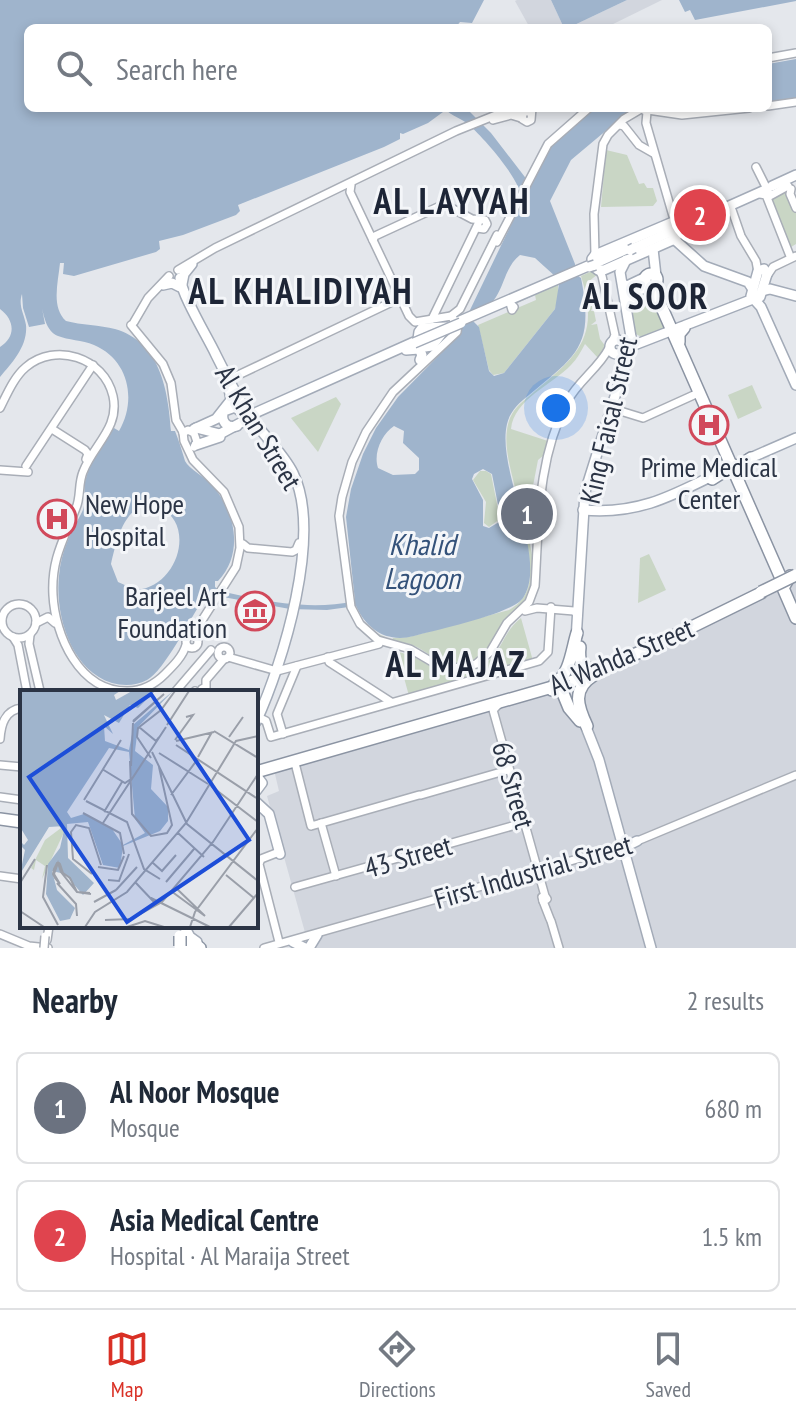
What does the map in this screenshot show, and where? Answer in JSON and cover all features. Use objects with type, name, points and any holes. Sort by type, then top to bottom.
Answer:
[{"type":"highway","points":[[651,281],[671,337],[734,467],[796,615]]},
{"type":"highway","points":[[700,393],[762,532]]},
{"type":"highway","name":"Al Wahda Street","points":[[258,771],[562,683],[647,649],[785,584]]},
{"type":"highway","name":"Al Wahda Street","points":[[603,668],[785,584]]},
{"type":"highway","points":[[647,649],[740,605]]},
{"type":"highway","points":[[578,633],[580,661],[588,670],[603,668]]},
{"type":"highway","points":[[578,633],[560,690],[569,708],[584,724]]},
{"type":"highway","points":[[584,724],[578,710],[578,700],[586,681],[603,668]]},
{"type":"highway","name":"Al Wahda Street","points":[[258,771],[465,714],[562,683]]},
{"type":"highway","points":[[0,817],[20,820]]},
{"type":"highway","points":[[180,938],[201,948]]},
{"type":"main road","points":[[772,58],[796,54]]},
{"type":"main road","points":[[772,106],[796,103]]},
{"type":"main road","points":[[175,280],[182,277],[192,264],[222,246],[446,137],[506,112]]},
{"type":"main road","points":[[286,398],[419,340],[463,307],[547,143],[583,112]]},
{"type":"main road","points":[[620,348],[618,262],[595,220],[604,148],[608,138],[623,122],[648,114],[712,112]]},
{"type":"main road","points":[[648,114],[685,117],[728,112]]},
{"type":"main road","points":[[648,114],[652,151],[677,233],[704,266],[749,283],[796,295]]},
{"type":"main road","points":[[623,122],[639,145],[652,151]]},
{"type":"main road","points":[[758,166],[796,208]]},
{"type":"main road","points":[[704,217],[777,186]]},
{"type":"main road","points":[[628,310],[635,336],[671,337],[744,299],[773,267],[794,255],[781,227],[777,186]]},
{"type":"main road","points":[[193,446],[286,398],[376,357],[415,347],[422,353],[419,340],[346,188]]},
{"type":"main road","points":[[737,203],[732,210],[752,251],[774,332],[796,385]]},
{"type":"main road","points":[[479,314],[556,281],[618,262],[737,203]]},
{"type":"main road","points":[[368,232],[374,236],[439,205],[499,233]]},
{"type":"main road","points":[[410,371],[419,340],[445,323],[481,226]]},
{"type":"main road","points":[[368,232],[399,300]]},
{"type":"main road","points":[[618,262],[677,233]]},
{"type":"main road","points":[[222,246],[175,280],[146,306],[136,322],[168,366],[179,421],[194,429],[219,434],[248,418],[257,420],[258,430]]},
{"type":"main road","points":[[618,262],[651,281]]},
{"type":"main road","points":[[618,262],[651,281]]},
{"type":"main road","name":"King Faisal Street","points":[[562,683],[577,655],[577,601],[593,472],[618,406],[620,348],[628,310],[618,262]]},
{"type":"main road","name":"Al Khan Street","points":[[175,280],[258,430],[290,468],[298,496],[298,560],[293,607],[281,668],[258,717]]},
{"type":"main road","points":[[541,508],[540,484],[564,412],[571,398],[591,374],[620,348],[671,337],[724,311],[759,284]]},
{"type":"main road","points":[[496,306],[541,287]]},
{"type":"main road","points":[[361,645],[366,640],[350,610],[339,552],[337,510],[347,472],[366,429],[410,371],[419,340],[445,323],[479,314],[541,287]]},
{"type":"main road","points":[[230,383],[252,367],[399,300]]},
{"type":"main road","points":[[479,314],[509,300]]},
{"type":"main road","points":[[419,340],[457,332],[458,326],[445,323]]},
{"type":"main road","points":[[774,332],[796,379]]},
{"type":"main road","points":[[0,410],[19,377],[39,360],[54,355],[74,356],[104,377],[112,390],[113,415],[83,472],[74,509],[61,533],[53,560],[50,584],[52,616],[70,658],[99,685],[110,690]]},
{"type":"main road","points":[[39,360],[66,357],[92,368],[107,388],[111,401],[108,429],[94,447],[77,480],[74,509]]},
{"type":"main road","points":[[0,469],[28,468],[92,368]]},
{"type":"main road","points":[[230,383],[248,408],[248,418],[243,427],[258,430]]},
{"type":"main road","points":[[230,383],[248,418],[270,445]]},
{"type":"main road","points":[[193,446],[183,440],[194,429],[217,418],[231,400],[230,383]]},
{"type":"main road","name":"Al Khan Street","points":[[230,383],[283,464],[298,496]]},
{"type":"main road","points":[[618,406],[643,418],[700,393]]},
{"type":"main road","name":"King Faisal Street","points":[[588,510],[587,483],[594,453],[618,406]]},
{"type":"main road","points":[[54,429],[94,447]]},
{"type":"main road","points":[[54,429],[87,452],[86,461]]},
{"type":"main road","points":[[194,429],[196,436],[192,453],[218,479],[233,503],[241,527],[243,551],[240,572]]},
{"type":"main road","points":[[583,554],[588,510],[626,511],[660,502],[785,444]]},
{"type":"main road","points":[[193,446],[193,460],[222,489],[238,521],[240,551],[236,567],[202,627],[199,640],[208,649],[291,671],[276,717],[278,732]]},
{"type":"main road","points":[[537,606],[541,508],[549,457]]},
{"type":"main road","points":[[688,488],[734,467]]},
{"type":"main road","points":[[343,574],[339,512],[347,472]]},
{"type":"main road","points":[[243,551],[298,560]]},
{"type":"main road","points":[[243,551],[292,552],[298,560]]},
{"type":"main road","points":[[227,585],[243,551]]},
{"type":"main road","points":[[525,611],[536,590]]},
{"type":"main road","points":[[494,650],[509,621],[529,602],[536,590]]},
{"type":"main road","points":[[281,668],[369,641],[410,652],[448,671],[465,670],[479,665],[494,650],[511,623],[525,611],[537,606],[552,608],[577,601]]},
{"type":"main road","name":"King Faisal Street","points":[[577,601],[578,633]]},
{"type":"main road","points":[[200,687],[216,602]]},
{"type":"main road","points":[[15,605],[27,606],[34,614],[36,623],[30,642],[39,688],[26,690],[16,646],[1,625],[7,609],[15,605]]},
{"type":"main road","name":"Al Khan Street","points":[[281,668],[284,640],[293,607]]},
{"type":"main road","points":[[278,732],[339,719],[539,661],[546,655],[550,640],[552,608]]},
{"type":"main road","points":[[550,640],[552,608]]},
{"type":"main road","points":[[350,610],[376,638],[410,649],[436,666]]},
{"type":"main road","points":[[34,614],[52,616]]},
{"type":"main road","points":[[36,623],[52,616]]},
{"type":"main road","points":[[202,627],[211,619]]},
{"type":"main road","points":[[200,687],[217,665],[208,649],[202,627]]},
{"type":"main road","points":[[364,634],[375,644]]},
{"type":"main road","points":[[16,646],[22,638],[30,642]]},
{"type":"main road","points":[[281,668],[375,644]]},
{"type":"main road","points":[[132,690],[156,682],[173,667],[208,649]]},
{"type":"main road","points":[[177,690],[208,649]]},
{"type":"main road","points":[[324,658],[383,701],[382,706]]},
{"type":"main road","points":[[143,690],[155,685],[173,667]]},
{"type":"main road","points":[[562,683],[591,742],[650,948]]},
{"type":"main road","points":[[99,685],[118,690]]},
{"type":"main road","points":[[373,693],[393,703]]},
{"type":"main road","points":[[258,719],[266,721],[278,732],[308,729],[424,695]]},
{"type":"main road","name":"68 Street","points":[[495,703],[492,709],[497,732],[537,871]]},
{"type":"main road","points":[[0,739],[2,722],[12,710],[20,708]]},
{"type":"main road","name":"68 Street","points":[[494,719],[537,871]]},
{"type":"main road","points":[[497,732],[504,749]]},
{"type":"main road","points":[[291,763],[311,826],[508,770]]},
{"type":"main road","points":[[0,766],[20,768]]},
{"type":"main road","name":"First Industrial Street","points":[[264,948],[623,847],[796,776]]},
{"type":"main road","points":[[0,797],[20,800]]},
{"type":"main road","points":[[258,805],[269,816],[279,853],[259,861],[287,941]]},
{"type":"main road","points":[[321,823],[336,876]]},
{"type":"main road","name":"43 Street","points":[[295,887],[522,825]]},
{"type":"main road","points":[[537,871],[559,948]]},
{"type":"main road","name":"First Industrial Street","points":[[273,948],[287,941],[537,871]]},
{"type":"main road","points":[[0,877],[20,880]]},
{"type":"main road","points":[[4,938],[26,945],[40,945],[46,928]]},
{"type":"main road","points":[[257,948],[287,941],[307,948],[317,935]]},
{"type":"main road","points":[[4,938],[50,948],[45,936]]},
{"type":"shaded area","points":[[551,0],[562,24],[528,24],[515,1]]},
{"type":"shaded area","points":[[627,0],[662,0],[613,24],[576,24]]},
{"type":"shaded area","points":[[796,581],[796,773],[630,841],[622,837],[579,699],[585,682]]},
{"type":"shaded area","points":[[556,689],[583,719],[617,839],[615,844],[306,936],[267,796],[279,791],[274,770]]},
{"type":"shaded area","points":[[796,780],[796,948],[654,948],[629,853],[631,849]]},
{"type":"shaded area","points":[[614,852],[623,857],[649,948],[310,948],[317,936]]},
{"type":"green space","points":[[606,150],[627,155],[639,184],[653,188],[657,201],[653,206],[601,207]]},
{"type":"green space","points":[[784,190],[796,213],[796,244],[791,247],[770,198]]},
{"type":"green space","points":[[592,271],[598,274],[588,282],[593,306],[591,311],[594,311],[596,321],[591,325],[597,324],[600,339],[606,347],[598,358],[585,344],[571,365],[519,409],[511,429],[551,442],[538,460],[532,491],[519,494],[508,455],[507,427],[521,403],[574,355],[582,342],[588,314],[581,276]]},
{"type":"green space","points":[[558,283],[555,309],[504,373],[493,375],[478,325],[536,300],[535,295],[513,305],[511,303]]},
{"type":"green space","points":[[648,288],[668,327],[643,338],[636,334],[631,315],[632,299]]},
{"type":"green space","points":[[752,385],[762,408],[738,419],[728,395]]},
{"type":"green space","points":[[336,397],[341,404],[318,452],[291,418]]},
{"type":"green space","points":[[480,471],[491,474],[500,519],[489,527],[484,523],[486,502],[473,480]]},
{"type":"green space","points":[[524,520],[533,561],[531,592],[506,618],[489,648],[478,659],[462,665],[446,664],[410,644],[382,639],[372,632],[360,619],[372,631],[392,640],[509,610],[520,602],[530,581]]},
{"type":"green space","points":[[649,554],[666,590],[638,603],[640,558]]},
{"type":"green space","points":[[521,618],[533,661],[472,678],[470,671],[490,660]]},
{"type":"green space","points":[[397,652],[445,672],[468,672],[470,677],[409,696]]},
{"type":"water","name":"Khalid Lagoon","points":[[0,0],[484,0],[472,23],[458,24],[24,24],[24,112],[443,112],[428,123],[400,133],[400,139],[384,147],[238,205],[240,211],[236,215],[159,241],[160,249],[156,252],[74,276],[63,274],[64,263],[60,263],[57,294],[61,315],[66,321],[115,329],[130,335],[152,356],[164,384],[171,431],[175,431],[185,461],[212,485],[227,508],[234,546],[226,570],[215,581],[215,587],[220,591],[287,604],[321,605],[355,601],[346,517],[351,489],[363,454],[376,428],[398,397],[457,337],[522,202],[517,184],[493,150],[469,125],[449,112],[470,112],[491,133],[531,185],[551,145],[590,112],[628,112],[571,160],[550,201],[575,264],[575,274],[581,278],[585,319],[579,346],[571,358],[518,404],[508,419],[506,443],[530,561],[529,582],[523,598],[516,604],[455,626],[395,638],[372,628],[356,606],[327,610],[290,609],[212,595],[202,601],[169,656],[147,680],[121,685],[98,676],[85,666],[68,639],[60,607],[59,576],[67,544],[83,510],[88,472],[112,430],[119,431],[125,419],[128,407],[126,382],[115,360],[106,352],[89,343],[54,334],[46,322],[41,303],[45,324],[29,327],[22,294],[21,306],[26,333],[18,354],[0,377],[0,347],[9,338],[12,328],[0,309]],"holes":[[[520,255],[535,258],[556,277],[559,284],[555,309],[504,373],[494,376],[489,371],[479,327],[473,321],[496,297],[509,269]],[[394,426],[404,431],[403,443],[419,458],[419,470],[415,474],[393,475],[378,468],[378,450],[382,439]],[[483,469],[492,474],[499,510],[504,519],[489,528],[483,526],[483,500],[472,479]],[[144,505],[161,509],[173,518],[179,531],[179,546],[175,562],[166,575],[153,585],[136,590],[118,582],[111,564],[125,522]]]},
{"type":"water","points":[[551,0],[627,0],[576,24],[562,24]]},
{"type":"water","points":[[679,0],[796,1],[695,20],[690,10],[685,12]]},
{"type":"water","points":[[796,59],[796,98],[772,101],[772,63]]},
{"type":"place","name":"Asia Medical Centre","points":[[700,215]]},
{"type":"place","name":"Prime Medical Center","points":[[709,425]]},
{"type":"place","name":"Al Noor Mosque","points":[[527,514]]},
{"type":"place","name":"New Hope Hospital","points":[[57,519]]},
{"type":"place","name":"Barjeel Art Foundation","points":[[255,611]]},
{"type":"district","name":"AL LAYYAH","points":[[452,200]]},
{"type":"district","name":"AL KHALIDIYAH","points":[[301,290]]},
{"type":"district","name":"AL SOOR","points":[[646,295]]},
{"type":"district","name":"AL MAJAZ","points":[[456,663]]}]
